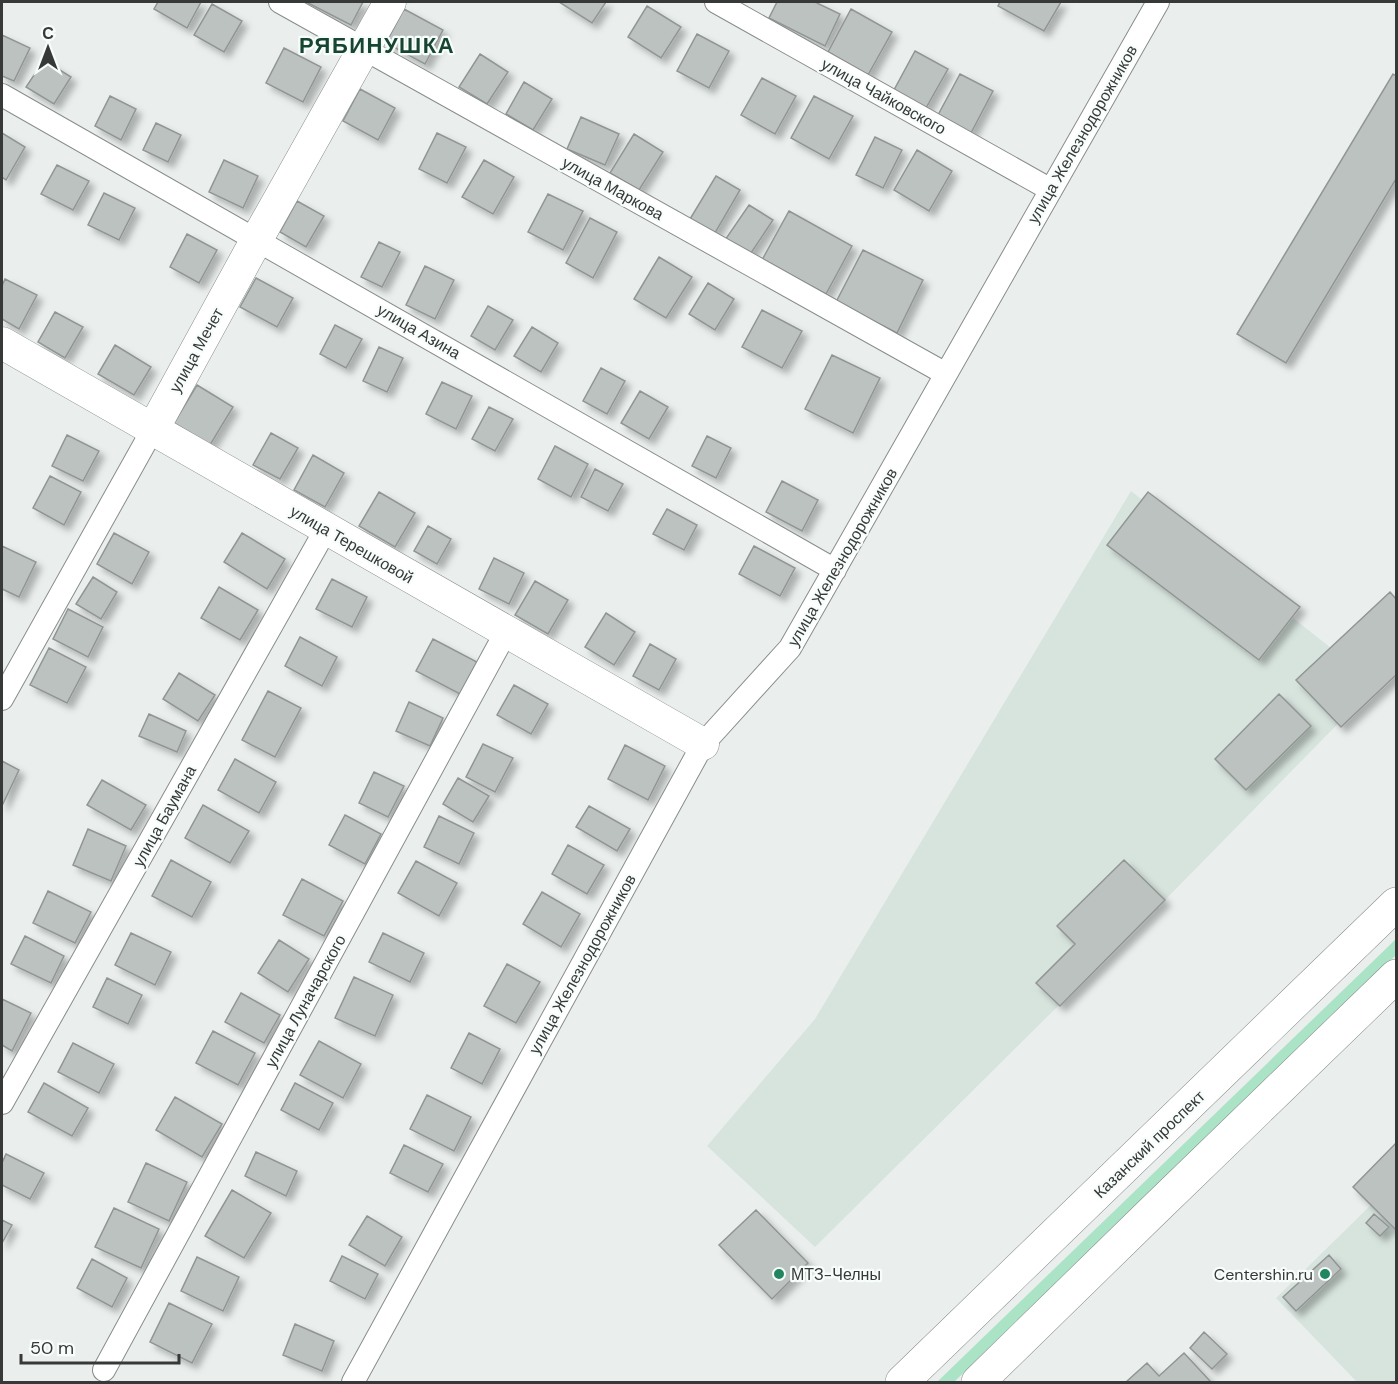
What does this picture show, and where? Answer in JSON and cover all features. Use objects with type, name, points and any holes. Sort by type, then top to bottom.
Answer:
[{"type":"main road","name":"Казанский проспект","points":[[902,1383],[1396,904]]},
{"type":"main road","points":[[978,1383],[1396,976]]},
{"type":"street","name":"улица Маркова","points":[[280,2],[946,374]]},
{"type":"street","name":"улица Мечет","points":[[2,699],[390,2]]},
{"type":"street","name":"улица Чайковского","points":[[716,2],[1051,190]]},
{"type":"street","name":"улица Железнодорожников","points":[[353,1383],[703,744],[790,648],[1155,3]]},
{"type":"street","name":"улица Азина","points":[[2,95],[836,570]]},
{"type":"street","name":"улица Терешковой","points":[[2,343],[703,744]]},
{"type":"street","name":"улица Баумана","points":[[2,1103],[326,529]]},
{"type":"street","name":"улица Луначарского","points":[[104,1370],[506,632]]},
{"type":"shaded area","points":[[1131,491],[1377,684],[1165,900],[815,1247],[707,1146],[815,1019]]},
{"type":"shaded area","points":[[1371,1205],[1396,1230],[1396,1382],[1357,1382],[1276,1298]]},
{"type":"green space","points":[[1396,939],[1396,955],[954,1382],[937,1382]]},
{"type":"building","points":[[158,2],[201,2],[187,28],[154,9]]},
{"type":"building","points":[[306,2],[363,2],[351,25]]},
{"type":"building","points":[[559,2],[606,2],[592,23]]},
{"type":"building","points":[[777,2],[815,2],[840,14],[825,46],[769,18]]},
{"type":"building","points":[[1000,2],[1061,2],[1044,31],[998,6]]},
{"type":"building","points":[[212,4],[242,21],[224,52],[194,35]]},
{"type":"building","points":[[647,6],[681,27],[661,58],[628,37]]},
{"type":"building","points":[[404,9],[443,30],[425,64],[386,43]]},
{"type":"building","points":[[851,9],[892,32],[868,75],[828,52]]},
{"type":"building","points":[[697,34],[729,51],[709,88],[677,71]]},
{"type":"building","points":[[2,35],[30,48],[14,81],[2,76]]},
{"type":"building","points":[[284,48],[321,67],[303,102],[266,83]]},
{"type":"building","points":[[915,51],[948,69],[926,108],[894,90]]},
{"type":"building","points":[[480,54],[508,72],[487,104],[459,87]]},
{"type":"building","points":[[44,60],[71,77],[54,104],[26,87]]},
{"type":"building","points":[[960,74],[993,91],[971,133],[938,115]]},
{"type":"building","points":[[1393,74],[1396,76],[1396,179],[1286,363],[1237,334]]},
{"type":"building","points":[[762,78],[796,96],[775,134],[741,115]]},
{"type":"building","points":[[524,82],[552,99],[533,130],[506,114]]},
{"type":"building","points":[[360,89],[395,108],[378,140],[343,121]]},
{"type":"building","points":[[110,96],[136,109],[121,140],[95,126]]},
{"type":"building","points":[[814,96],[853,116],[829,159],[791,138]]},
{"type":"building","points":[[581,117],[619,134],[605,165],[567,149]]},
{"type":"building","points":[[156,123],[181,135],[168,162],[143,150]]},
{"type":"building","points":[[2,133],[25,147],[6,180],[2,177]]},
{"type":"building","points":[[437,133],[466,147],[447,183],[419,169]]},
{"type":"building","points":[[634,134],[663,152],[639,190],[610,173]]},
{"type":"building","points":[[875,137],[902,150],[883,188],[856,175]]},
{"type":"building","points":[[917,150],[952,171],[929,211],[894,190]]},
{"type":"building","points":[[224,160],[258,176],[243,208],[209,192]]},
{"type":"building","points":[[484,160],[514,177],[493,214],[462,197]]},
{"type":"building","points":[[57,165],[89,181],[73,210],[41,194]]},
{"type":"building","points":[[716,176],[740,190],[715,233],[690,219]]},
{"type":"building","points":[[104,193],[135,208],[119,240],[88,225]]},
{"type":"building","points":[[548,194],[583,211],[563,250],[528,232]]},
{"type":"building","points":[[297,201],[324,216],[306,247],[280,232]]},
{"type":"building","points":[[749,205],[773,220],[749,256],[725,240]]},
{"type":"building","points":[[789,211],[852,246],[826,294],[762,260]]},
{"type":"building","points":[[590,218],[617,232],[593,278],[566,263]]},
{"type":"building","points":[[187,234],[217,250],[199,283],[170,267]]},
{"type":"building","points":[[379,242],[400,252],[382,287],[361,277]]},
{"type":"building","points":[[863,250],[923,280],[897,333],[836,302]]},
{"type":"building","points":[[659,257],[692,277],[666,318],[634,299]]},
{"type":"building","points":[[425,266],[454,280],[435,319],[406,305]]},
{"type":"building","points":[[256,278],[293,298],[277,327],[240,307]]},
{"type":"building","points":[[5,279],[37,295],[19,329],[2,319],[2,286]]},
{"type":"building","points":[[708,283],[734,299],[715,330],[689,314]]},
{"type":"building","points":[[488,306],[513,320],[495,350],[471,336]]},
{"type":"building","points":[[762,310],[802,331],[782,368],[742,347]]},
{"type":"building","points":[[55,312],[83,327],[65,358],[38,342]]},
{"type":"building","points":[[335,325],[362,339],[346,368],[320,354]]},
{"type":"building","points":[[532,327],[558,343],[541,372],[514,356]]},
{"type":"building","points":[[115,345],[151,367],[134,395],[98,374]]},
{"type":"building","points":[[379,347],[403,358],[387,392],[363,381]]},
{"type":"building","points":[[832,355],[880,378],[853,433],[805,409]]},
{"type":"building","points":[[601,368],[625,381],[607,414],[583,401]]},
{"type":"building","points":[[442,382],[472,396],[456,429],[426,414]]},
{"type":"building","points":[[197,385],[233,407],[210,445],[174,423]]},
{"type":"building","points":[[640,391],[668,407],[649,439],[621,423]]},
{"type":"building","points":[[489,407],[513,419],[495,451],[472,439]]},
{"type":"building","points":[[271,433],[298,448],[280,479],[253,465]]},
{"type":"building","points":[[67,435],[99,451],[83,481],[52,466]]},
{"type":"building","points":[[707,436],[731,448],[716,478],[692,466]]},
{"type":"building","points":[[555,446],[588,464],[571,497],[538,479]]},
{"type":"building","points":[[313,455],[344,473],[325,507],[294,490]]},
{"type":"building","points":[[595,469],[623,484],[608,511],[581,497]]},
{"type":"building","points":[[50,476],[81,492],[64,525],[33,508]]},
{"type":"building","points":[[782,481],[818,500],[802,531],[766,512]]},
{"type":"building","points":[[379,492],[415,513],[395,547],[359,526]]},
{"type":"building","points":[[1148,492],[1300,607],[1259,660],[1107,545]]},
{"type":"building","points":[[667,509],[697,525],[684,550],[653,534]]},
{"type":"building","points":[[428,526],[451,539],[437,564],[414,551]]},
{"type":"building","points":[[114,533],[149,552],[132,584],[97,564]]},
{"type":"building","points":[[242,533],[285,559],[267,589],[224,562]]},
{"type":"building","points":[[2,546],[36,562],[19,597],[2,589]]},
{"type":"building","points":[[754,546],[795,568],[780,596],[739,574]]},
{"type":"building","points":[[494,558],[524,573],[509,604],[479,589]]},
{"type":"building","points":[[93,577],[117,592],[101,619],[76,604]]},
{"type":"building","points":[[332,579],[367,597],[352,627],[316,609]]},
{"type":"building","points":[[535,581],[568,600],[548,634],[515,615]]},
{"type":"building","points":[[219,587],[258,610],[240,640],[201,618]]},
{"type":"building","points":[[1390,592],[1396,599],[1396,675],[1341,727],[1296,680]]},
{"type":"building","points":[[68,609],[103,627],[88,657],[53,639]]},
{"type":"building","points":[[606,613],[635,632],[614,665],[585,647]]},
{"type":"building","points":[[300,637],[337,657],[322,686],[285,666]]},
{"type":"building","points":[[433,639],[477,662],[460,694],[416,671]]},
{"type":"building","points":[[650,644],[676,659],[659,690],[633,676]]},
{"type":"building","points":[[49,648],[86,667],[67,703],[30,685]]},
{"type":"building","points":[[179,673],[215,695],[198,721],[163,699]]},
{"type":"building","points":[[514,685],[548,704],[531,734],[497,715]]},
{"type":"building","points":[[268,691],[301,708],[275,757],[242,740]]},
{"type":"building","points":[[1279,694],[1311,726],[1246,790],[1215,759]]},
{"type":"building","points":[[409,702],[443,718],[430,746],[396,731]]},
{"type":"building","points":[[149,714],[186,731],[177,752],[139,736]]},
{"type":"building","points":[[483,744],[513,758],[495,792],[466,777]]},
{"type":"building","points":[[625,745],[665,766],[648,800],[608,779]]},
{"type":"building","points":[[235,759],[276,782],[259,813],[218,790]]},
{"type":"building","points":[[2,761],[19,770],[2,806]]},
{"type":"building","points":[[374,772],[404,786],[388,817],[359,803]]},
{"type":"building","points":[[458,778],[489,796],[473,822],[443,804]]},
{"type":"building","points":[[102,780],[146,805],[131,830],[87,805]]},
{"type":"building","points":[[203,805],[249,831],[230,863],[185,838]]},
{"type":"building","points":[[589,806],[630,829],[617,851],[576,827]]},
{"type":"building","points":[[345,815],[381,834],[365,864],[329,845]]},
{"type":"building","points":[[439,816],[474,833],[459,864],[424,847]]},
{"type":"building","points":[[88,829],[126,846],[111,881],[73,865]]},
{"type":"building","points":[[568,845],[604,865],[587,894],[552,874]]},
{"type":"building","points":[[171,860],[211,882],[192,917],[152,896]]},
{"type":"building","points":[[1124,860],[1165,900],[1060,1006],[1036,983],[1075,944],[1057,926]]},
{"type":"building","points":[[416,861],[457,883],[439,916],[398,893]]},
{"type":"building","points":[[302,879],[343,901],[324,936],[283,915]]},
{"type":"building","points":[[48,891],[91,912],[75,943],[33,923]]},
{"type":"building","points":[[542,892],[580,914],[561,947],[523,924]]},
{"type":"building","points":[[131,933],[171,952],[155,985],[115,965]]},
{"type":"building","points":[[383,933],[424,953],[410,982],[369,962]]},
{"type":"building","points":[[25,936],[64,956],[51,983],[11,964]]},
{"type":"building","points":[[279,940],[309,959],[288,992],[258,973]]},
{"type":"building","points":[[507,964],[540,982],[516,1023],[484,1006]]},
{"type":"building","points":[[354,977],[393,995],[375,1036],[335,1018]]},
{"type":"building","points":[[107,978],[142,995],[128,1024],[93,1007]]},
{"type":"building","points":[[241,993],[280,1015],[264,1043],[225,1022]]},
{"type":"building","points":[[2,999],[31,1013],[12,1051],[2,1045]]},
{"type":"building","points":[[213,1031],[255,1053],[238,1085],[196,1063]]},
{"type":"building","points":[[469,1033],[500,1049],[482,1084],[451,1068]]},
{"type":"building","points":[[319,1041],[361,1064],[343,1098],[300,1075]]},
{"type":"building","points":[[73,1043],[114,1064],[99,1093],[58,1072]]},
{"type":"building","points":[[44,1083],[88,1108],[72,1136],[28,1112]]},
{"type":"building","points":[[295,1083],[333,1103],[319,1130],[281,1110]]},
{"type":"building","points":[[427,1095],[471,1117],[454,1151],[410,1129]]},
{"type":"building","points":[[175,1097],[222,1124],[202,1157],[156,1130]]},
{"type":"building","points":[[1396,1143],[1396,1230],[1353,1187]]},
{"type":"building","points":[[404,1145],[443,1164],[428,1192],[390,1173]]},
{"type":"building","points":[[256,1152],[297,1171],[286,1196],[245,1176]]},
{"type":"building","points":[[6,1154],[44,1173],[30,1199],[2,1185],[2,1163]]},
{"type":"building","points":[[146,1163],[187,1182],[169,1221],[128,1202]]},
{"type":"building","points":[[232,1190],[271,1213],[244,1258],[205,1236]]},
{"type":"building","points":[[114,1208],[159,1229],[141,1268],[95,1247]]},
{"type":"building","points":[[756,1210],[808,1263],[772,1299],[719,1245]]},
{"type":"building","points":[[1374,1214],[1389,1227],[1380,1236],[1366,1223]]},
{"type":"building","points":[[367,1216],[402,1237],[385,1266],[349,1245]]},
{"type":"building","points":[[2,1220],[12,1225],[2,1243]]},
{"type":"building","points":[[1329,1255],[1341,1269],[1296,1311],[1283,1297]]},
{"type":"building","points":[[342,1256],[378,1274],[365,1299],[330,1281]]},
{"type":"building","points":[[197,1257],[239,1277],[223,1311],[181,1291]]},
{"type":"building","points":[[92,1259],[127,1278],[112,1307],[77,1288]]},
{"type":"building","points":[[169,1303],[212,1324],[192,1363],[150,1342]]},
{"type":"building","points":[[295,1324],[334,1341],[322,1371],[283,1355]]},
{"type":"building","points":[[1204,1332],[1227,1354],[1212,1369],[1190,1348]]},
{"type":"building","points":[[1184,1353],[1209,1382],[1126,1382],[1147,1363],[1159,1376]]},
{"type":"place","name":"МТЗ-Челны","points":[[779,1274]]},
{"type":"place","name":"Centershin.ru","points":[[1325,1274]]},
{"type":"district","name":"РЯБИНУШКА","points":[[377,45]]}]
